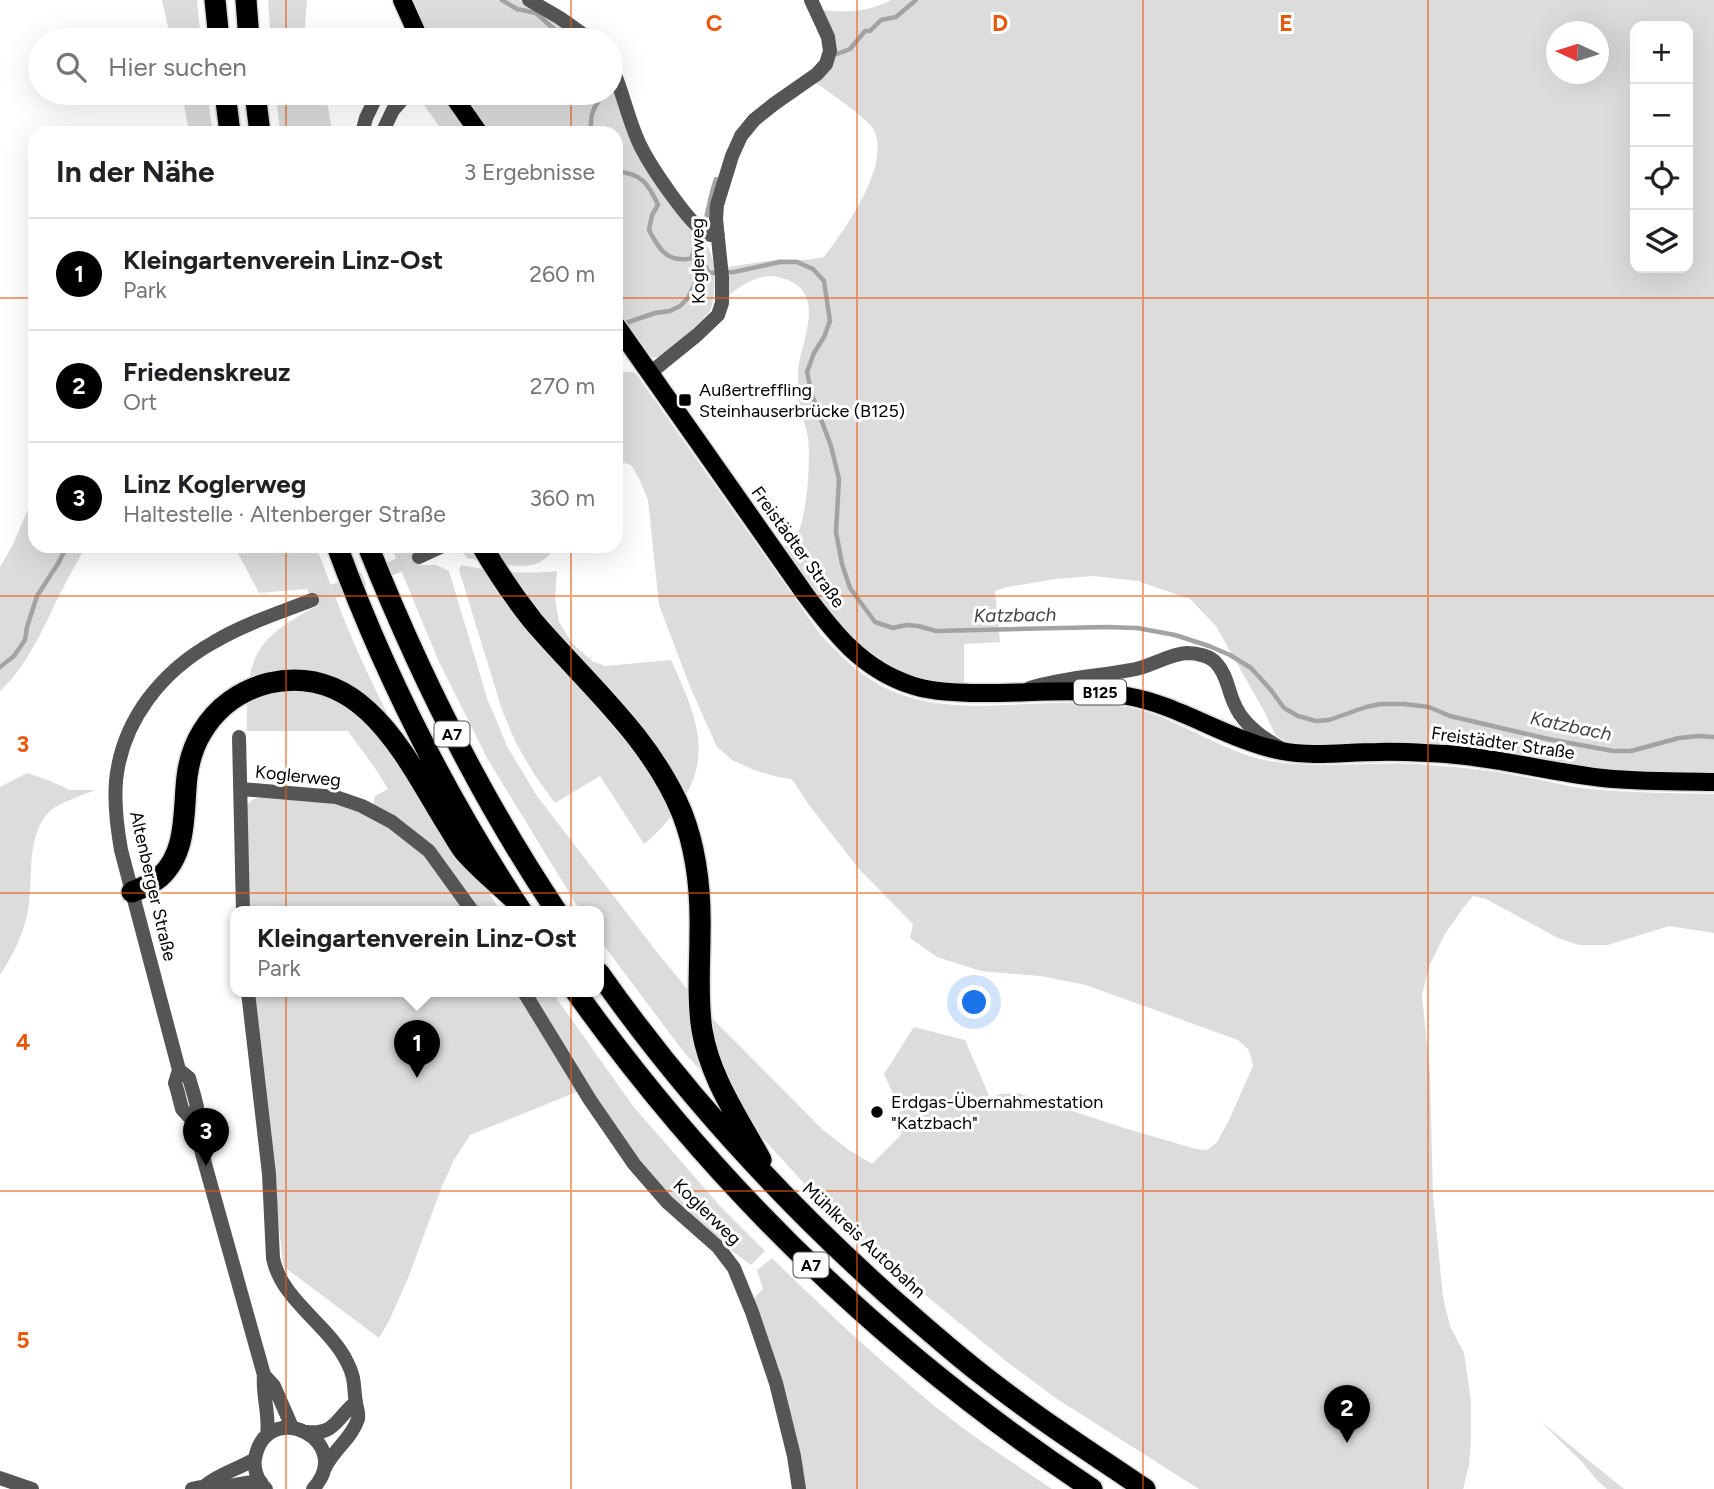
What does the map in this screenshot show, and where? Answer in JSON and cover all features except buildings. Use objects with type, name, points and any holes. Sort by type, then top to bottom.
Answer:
[{"type":"highway","points":[[215,0],[218,28]]},
{"type":"highway","points":[[246,0],[248,28]]},
{"type":"highway","points":[[226,105],[229,126]]},
{"type":"highway","points":[[256,105],[259,126]]},
{"type":"highway","name":"A7","points":[[340,553],[401,698],[438,770],[517,905]]},
{"type":"highway","name":"A7","points":[[371,553],[393,610],[461,752],[529,871],[553,906]]},
{"type":"highway","points":[[486,553],[513,595],[624,722],[659,766],[671,788],[694,855],[700,915],[699,1006],[706,1050],[731,1110],[777,1189]]},
{"type":"highway","points":[[132,892],[159,878],[178,848],[184,823],[190,763],[207,724],[226,704],[249,689],[273,682],[299,681],[339,690],[372,714],[399,746],[464,851],[517,905]]},
{"type":"highway","name":"Mühlkreis Autobahn","points":[[604,980],[631,1019],[695,1097],[777,1189],[870,1279],[987,1379],[1145,1489]]},
{"type":"highway","name":"A7","points":[[580,997],[671,1116],[734,1187],[860,1312],[995,1421],[1092,1489]]},
{"type":"main road","points":[[402,0],[415,28]]},
{"type":"main road","points":[[459,105],[474,126]]},
{"type":"main road","name":"Freistädter Straße","points":[[623,335],[831,629],[865,661],[911,685],[955,692],[1073,691],[1129,696],[1155,703],[1250,743],[1286,752],[1409,752],[1449,755],[1604,778],[1714,782]]},
{"type":"street","points":[[529,0],[574,28]]},
{"type":"street","name":"Koglerweg","points":[[650,373],[718,315],[722,303],[722,272],[707,231],[716,219],[717,205],[741,136],[754,120],[817,74],[826,64],[830,51],[828,37],[811,0]]},
{"type":"street","points":[[623,98],[641,147],[669,191],[707,231]]},
{"type":"street","points":[[364,126],[372,105]]},
{"type":"street","points":[[385,126],[397,105]]},
{"type":"street","points":[[419,557],[428,553]]},
{"type":"street","name":"Altenberger Straße","points":[[267,1435],[264,1375],[193,1121],[197,1107],[194,1095],[189,1078],[179,1070],[132,892],[117,827],[115,793],[124,744],[141,709],[168,675],[192,655],[216,641],[312,600]]},
{"type":"street","name":"Freistädter Straße","points":[[1013,693],[1054,681],[1136,669],[1172,656],[1189,653],[1205,656],[1214,660],[1220,668],[1241,716],[1253,729],[1286,752]]},
{"type":"street","name":"Koglerweg","points":[[239,737],[243,906]]},
{"type":"street","name":"Koglerweg","points":[[241,789],[337,797],[362,806],[399,826],[429,851],[469,906]]},
{"type":"street","points":[[249,997],[270,1174],[274,1267],[286,1287],[344,1355],[354,1379],[359,1412],[355,1424],[332,1454],[321,1479],[313,1489]]},
{"type":"street","name":"Koglerweg","points":[[527,997],[590,1100],[634,1164],[667,1202],[728,1257],[752,1312],[776,1383],[794,1456],[799,1489]]},
{"type":"street","name":"Altenberger Straße","points":[[264,1375],[274,1386],[292,1427]]},
{"type":"street","points":[[264,1486],[256,1472],[255,1459],[267,1435],[278,1429],[292,1427],[307,1432],[330,1429],[356,1402]]},
{"type":"street","points":[[307,1432],[320,1444],[324,1455],[324,1468]]},
{"type":"street","points":[[199,1487],[255,1459]]},
{"type":"street","points":[[0,1478],[33,1489]]},
{"type":"street","points":[[199,1487],[220,1487],[248,1482],[264,1486]]},
{"type":"shaded area","points":[[162,0],[197,0],[200,28],[168,28]]},
{"type":"shaded area","points":[[268,0],[307,0],[305,28],[270,28]]},
{"type":"shaded area","points":[[411,0],[520,0],[565,28],[425,28]]},
{"type":"shaded area","points":[[891,0],[1714,0],[1714,776],[1663,775],[1480,750],[1289,743],[1276,736],[1216,626],[1190,599],[1138,581],[1094,576],[1055,579],[995,591],[1000,642],[964,644],[964,684],[915,678],[894,670],[874,658],[856,642],[823,605],[782,548],[795,538],[799,530],[807,487],[808,442],[799,402],[798,370],[809,317],[808,304],[804,293],[796,284],[774,276],[754,279],[729,295],[728,267],[781,259],[806,260],[824,257],[854,214],[871,179],[876,161],[878,145],[874,130],[856,112],[815,82],[827,73],[822,10],[857,11]]},
{"type":"shaded area","points":[[623,98],[693,231],[709,249],[714,266],[715,286],[710,311],[678,343],[655,358],[648,354],[623,320],[623,126],[486,126],[472,105],[623,105]]},
{"type":"shaded area","points":[[184,105],[209,105],[212,126],[188,126]]},
{"type":"shaded area","points":[[277,105],[327,105],[332,126],[279,126]]},
{"type":"shaded area","points":[[424,105],[448,105],[462,126],[439,126]]},
{"type":"shaded area","points":[[633,372],[637,375],[820,634],[860,672],[897,693],[928,702],[960,705],[1094,703],[1127,707],[1163,718],[1233,750],[1290,764],[1440,766],[1496,772],[1581,788],[1714,794],[1714,933],[1669,926],[1608,945],[1579,945],[1558,938],[1486,899],[1473,896],[1445,934],[1430,964],[1422,995],[1430,1075],[1433,1196],[1443,1297],[1450,1326],[1464,1353],[1471,1401],[1469,1465],[1463,1489],[1199,1489],[1057,1399],[880,1258],[801,1180],[683,1051],[604,946],[604,906],[577,906],[487,758],[439,662],[394,553],[415,553],[421,565],[436,565],[449,571],[488,701],[508,748],[537,796],[656,951],[706,1012],[823,1130],[872,1164],[902,1134],[896,1127],[900,1109],[884,1074],[914,1027],[965,1040],[990,1098],[1018,1093],[1196,1149],[1207,1150],[1217,1142],[1253,1066],[1249,1050],[1238,1040],[1086,985],[1040,976],[981,971],[937,957],[910,938],[913,924],[859,869],[792,779],[754,770],[732,760],[717,747],[691,689],[659,605],[648,500],[631,465],[623,463],[623,373]]},
{"type":"shaded area","points":[[28,509],[28,553],[82,553],[27,658],[0,691],[0,567]]},
{"type":"shaded area","points":[[238,553],[319,553],[351,637],[389,718],[461,848],[497,906],[474,906],[434,848],[373,805],[375,796],[388,789],[348,731],[247,731],[248,687],[257,655],[277,630],[315,607],[307,589],[259,593]]},
{"type":"shaded area","points":[[464,553],[551,553],[540,562],[524,566],[467,558]]},
{"type":"shaded area","points":[[461,565],[509,572],[557,571],[555,599],[559,622],[572,643],[592,661],[605,666],[671,660],[694,717],[699,753],[689,789],[666,823],[644,844],[600,776],[555,803],[534,774],[516,743],[502,710],[459,570]]},
{"type":"shaded area","points":[[27,773],[70,790],[96,790],[55,807],[43,819],[34,842],[25,923],[15,950],[0,975],[0,787]]},
{"type":"shaded area","points":[[265,796],[344,803],[380,820],[424,855],[462,906],[249,906],[246,808],[256,798]]},
{"type":"shaded area","points":[[256,997],[520,997],[579,1091],[470,1135],[454,1160],[441,1189],[408,1278],[379,1338],[283,1266]]},
{"type":"shaded area","points":[[531,997],[556,997],[633,1106],[720,1206],[765,1251],[751,1265],[682,1211],[637,1162]]},
{"type":"shaded area","points":[[772,1258],[859,1341],[951,1419],[1052,1489],[803,1489],[752,1300],[763,1289],[757,1270]]},
{"type":"shaded area","points":[[1539,1420],[1624,1489],[1607,1489]]},
{"type":"waterway","points":[[502,0],[517,9],[536,13],[553,28]]},
{"type":"waterway","points":[[837,54],[850,49],[865,31],[870,31],[881,20],[896,17],[916,0]]},
{"type":"waterway","points":[[591,126],[596,105]]},
{"type":"waterway","points":[[623,173],[643,181],[658,205],[652,215],[649,230],[661,249],[674,258],[702,260],[709,273]]},
{"type":"waterway","points":[[692,257],[703,230],[716,179]]},
{"type":"waterway","name":"Katzbach","points":[[623,324],[680,306],[688,298],[697,279],[709,273],[734,272],[780,262],[797,262],[813,269],[824,281],[830,321],[807,372],[839,479],[836,532],[842,564],[850,588],[875,622],[893,628],[906,625],[936,631],[1106,627],[1137,628],[1175,635],[1230,655],[1251,668],[1284,708],[1298,716],[1316,721],[1329,720],[1381,704],[1404,704],[1429,707],[1450,716],[1613,751],[1631,751],[1679,738],[1714,737]]},
{"type":"waterway","name":"Katzbach","points":[[0,667],[14,656],[25,640],[37,596],[64,553]]},
{"type":"tunnel","points":[[312,600],[419,557]]},
{"type":"place","name":"Außertreffling Steinhauserbrücke (B125)","points":[[685,400]]},
{"type":"place","name":"Kleingartenverein Linz-Ost","points":[[417,1078]]},
{"type":"place","name":"Erdgas-Übernahmestation \"Katzbach\"","points":[[877,1112]]},
{"type":"place","name":"Linz Koglerweg","points":[[206,1166]]},
{"type":"place","name":"Friedenskreuz","points":[[1347,1443]]}]
